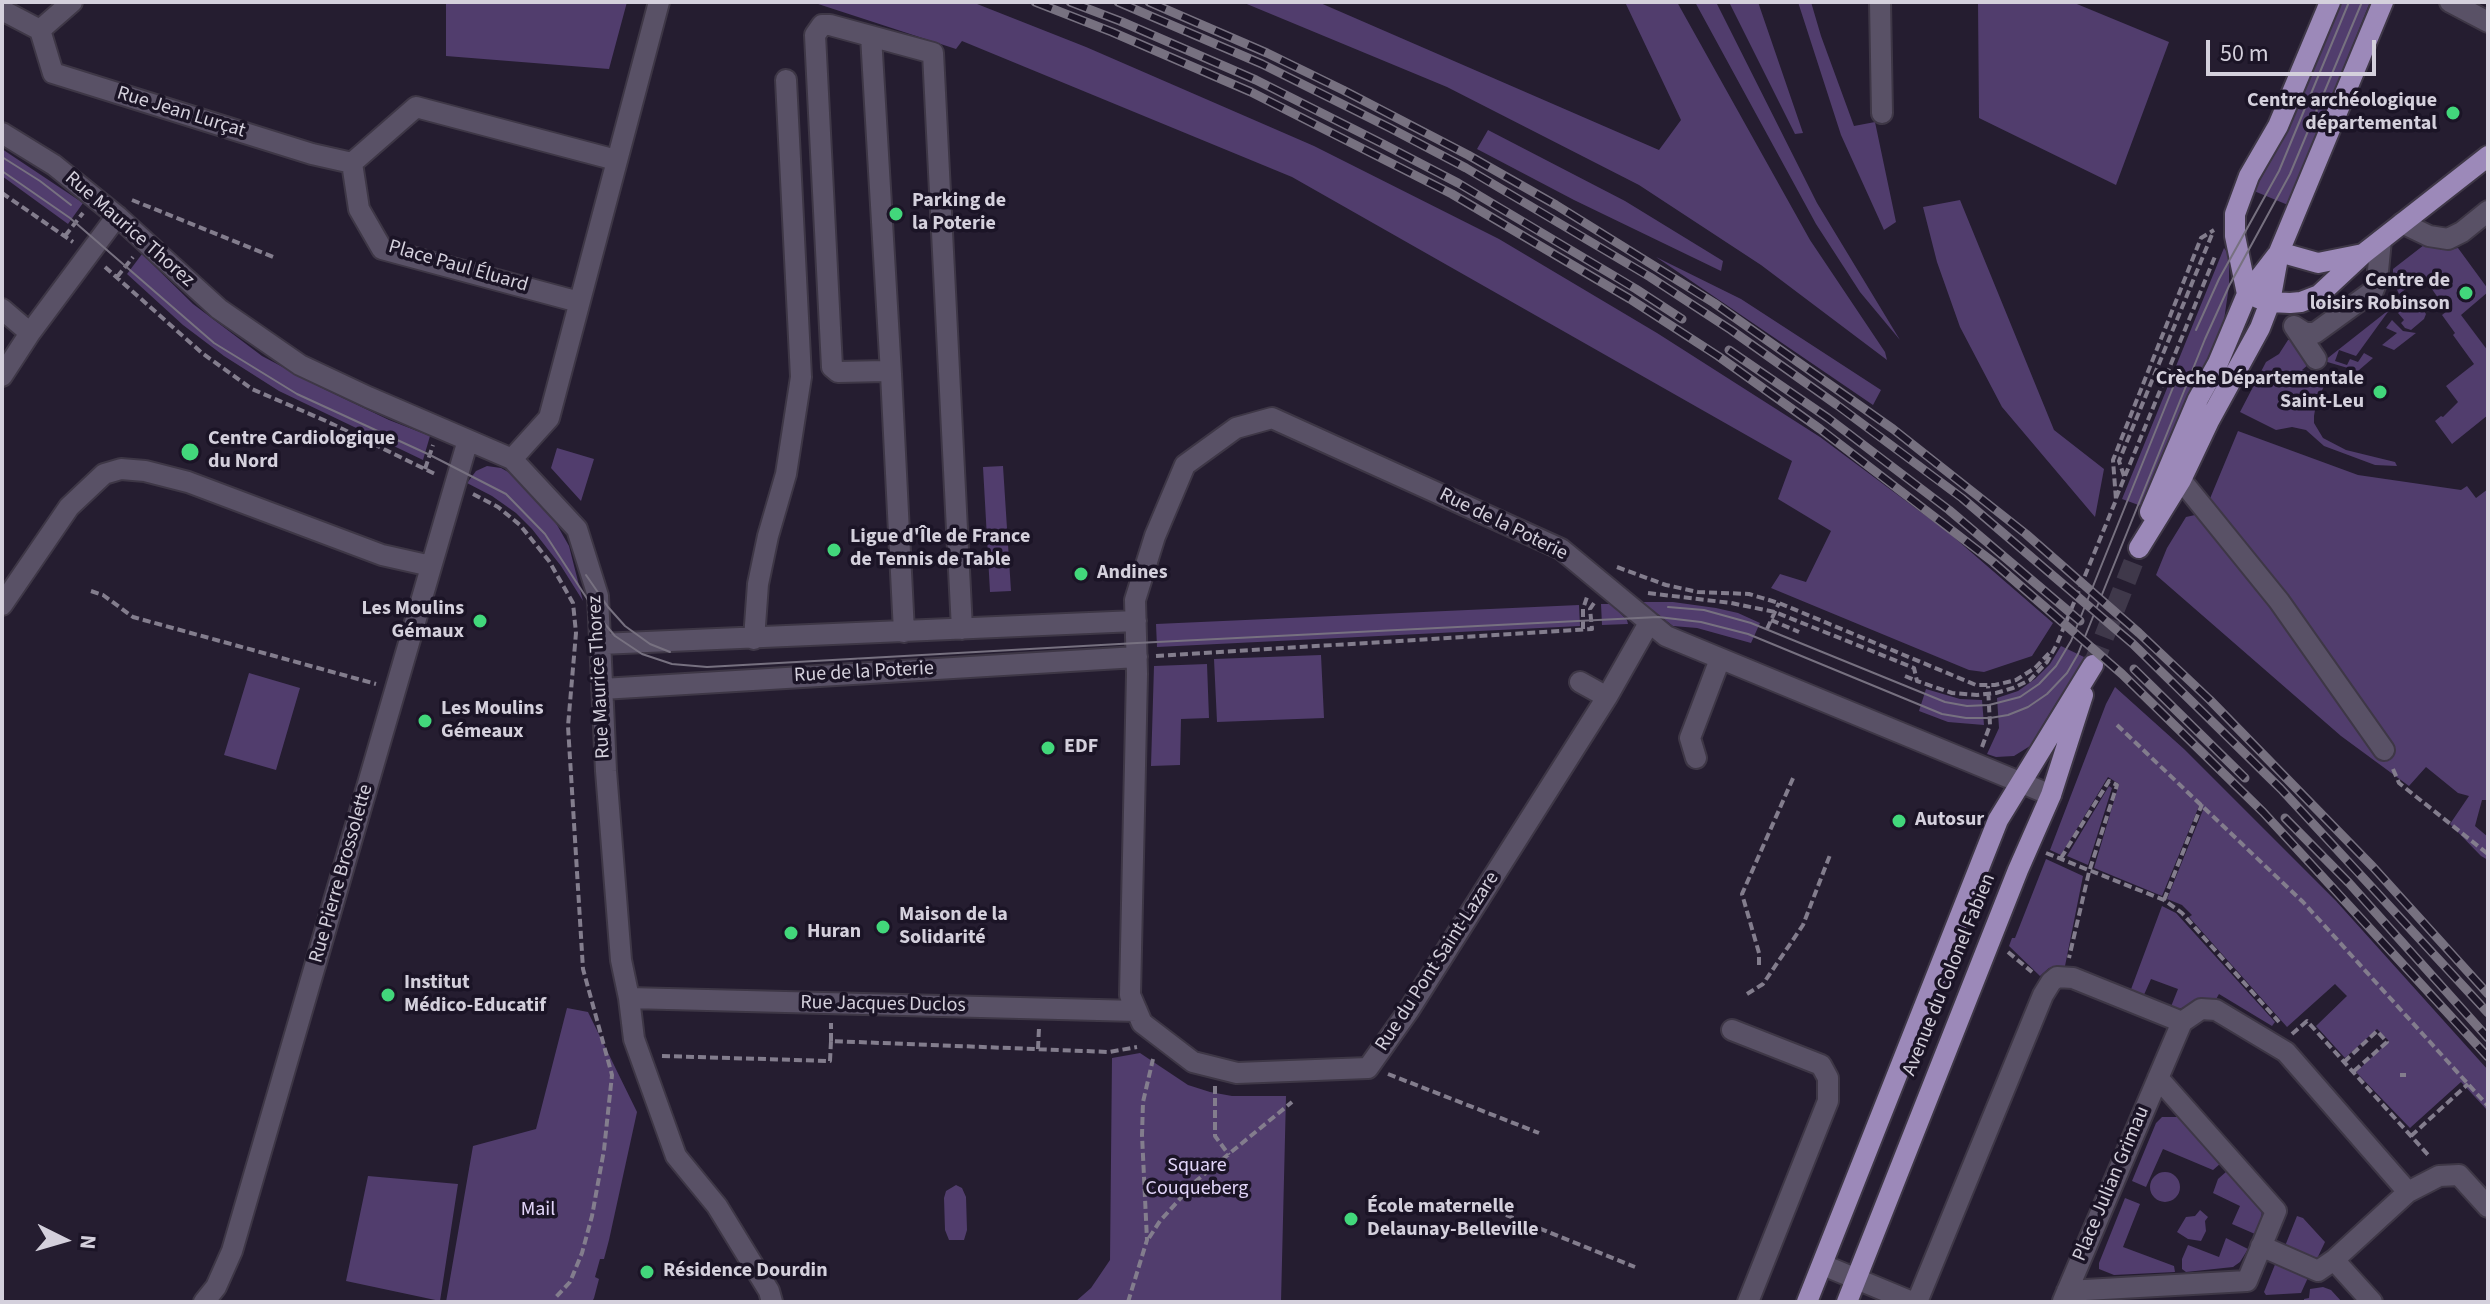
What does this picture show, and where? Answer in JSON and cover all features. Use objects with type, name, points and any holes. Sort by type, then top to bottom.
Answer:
[{"type":"main road","points":[[2247,294],[2235,236],[2235,214],[2249,176],[2278,126],[2330,2]]},
{"type":"main road","points":[[2279,252],[2275,302],[2209,421],[2181,480],[2139,548],[2152,508],[2198,399],[2218,363],[2247,294],[2279,252],[2383,2]]},
{"type":"main road","points":[[2247,294],[2275,302],[2301,302],[2319,295],[2363,254],[2488,156]]},
{"type":"main road","points":[[2279,252],[2318,263],[2363,254]]},
{"type":"main road","name":"Avenue du Colonel Fabien","points":[[1807,1302],[1998,820],[2093,665],[2051,795],[1991,937],[1847,1302]]},
{"type":"street","points":[[2,10],[40,30],[72,2]]},
{"type":"street","points":[[512,459],[549,418],[659,2]]},
{"type":"street","points":[[1880,2],[1882,113]]},
{"type":"street","points":[[2450,2],[2488,22]]},
{"type":"street","points":[[891,374],[886,371],[838,372],[832,367],[815,35],[822,25],[933,53],[962,629]]},
{"type":"street","name":"Rue Jean Lurçat","points":[[40,30],[53,73],[312,154],[352,163]]},
{"type":"street","points":[[871,36],[904,632]]},
{"type":"street","points":[[754,639],[758,584],[786,474],[801,377],[786,80]]},
{"type":"street","points":[[352,163],[416,107],[616,160]]},
{"type":"street","name":"Rue Maurice Thorez","points":[[2,133],[54,165],[117,216],[219,309],[300,365],[512,459],[577,529],[598,596],[621,960],[634,1039],[676,1156],[717,1206],[769,1291],[772,1302]]},
{"type":"street","name":"Place Paul Éluard","points":[[352,163],[359,209],[382,249],[579,302]]},
{"type":"street","points":[[2402,223],[2429,236],[2448,239],[2488,211]]},
{"type":"street","points":[[2,376],[117,216]]},
{"type":"street","points":[[2294,326],[2305,333],[2315,333],[2373,291],[2377,281],[2381,240]]},
{"type":"street","points":[[2275,302],[2316,359]]},
{"type":"street","points":[[2,309],[30,333]]},
{"type":"street","name":"Rue de la Poterie","points":[[602,689],[1137,657],[1135,600],[1155,536],[1185,465],[1236,428],[1272,418],[1561,549],[1666,636],[2051,795]]},
{"type":"street","name":"Rue Pierre Brossolette","points":[[204,1302],[216,1287],[232,1251],[468,440]]},
{"type":"street","points":[[2,605],[69,507],[104,474],[121,469],[145,471],[188,482],[382,555],[431,566]]},
{"type":"street","points":[[2181,480],[2279,601],[2384,750]]},
{"type":"street","name":"Rue de la Poterie","points":[[600,644],[1136,621]]},
{"type":"street","name":"Rue du Pont Saint-Lazare","points":[[1143,1020],[1193,1062],[1237,1073],[1368,1068],[1409,1010],[1607,697],[1649,623]]},
{"type":"street","points":[[1137,657],[1130,995],[1143,1020]]},
{"type":"street","points":[[1696,758],[1690,738],[1720,659]]},
{"type":"street","points":[[1580,682],[1607,697]]},
{"type":"street","points":[[1823,1265],[1914,1302],[2049,986],[2057,977],[2073,978],[2182,1022],[2201,1009],[2216,1010],[2285,1041],[2286,1052],[2408,1192]]},
{"type":"street","name":"Rue Jacques Duclos","points":[[629,998],[1143,1020]]},
{"type":"street","name":"Place Julian Grimau","points":[[2158,1078],[2276,1211],[2247,1281],[2065,1296],[2158,1078],[2182,1022]]},
{"type":"street","points":[[1732,1030],[1821,1065],[1828,1078],[1828,1101],[1748,1302]]},
{"type":"street","points":[[2261,1246],[2318,1271],[2408,1192],[2439,1176],[2459,1175],[2488,1207]]},
{"type":"street","points":[[2334,1260],[2372,1302]]},
{"type":"path","points":[[127,197],[162,214],[276,258]]},
{"type":"path","points":[[2116,500],[2113,460],[2201,238],[2214,230],[2119,461],[2124,478]]},
{"type":"path","points":[[1905,676],[1952,693],[1988,694],[2030,680],[2047,662],[2219,248]]},
{"type":"path","points":[[1137,657],[1592,629],[1590,609],[1606,570],[1615,567],[1676,588],[1749,594],[1779,603],[1976,685],[2005,683],[2025,675],[2044,660],[2057,644]]},
{"type":"path","points":[[1583,629],[1583,609],[1588,594],[1603,583]]},
{"type":"path","points":[[1639,587],[1649,594],[1731,603],[1775,612],[1914,668],[1917,681]]},
{"type":"path","points":[[91,591],[103,595],[133,617],[396,689]]},
{"type":"path","points":[[1767,629],[1779,603]]},
{"type":"path","points":[[1771,620],[1799,632]]},
{"type":"path","points":[[1975,764],[1990,725],[1988,686]]},
{"type":"path","points":[[2117,725],[2303,902],[2488,1106]]},
{"type":"path","points":[[2384,750],[2399,783],[2488,854]]},
{"type":"path","points":[[1759,965],[1759,953],[1742,894],[1794,776]]},
{"type":"path","points":[[2068,962],[2089,872],[2117,785],[2109,781],[2061,859],[2089,872],[2164,900],[2182,913],[2285,1041],[2307,1021],[2448,1176]]},
{"type":"path","points":[[2164,900],[2202,804]]},
{"type":"path","points":[[1747,994],[1763,984],[1803,925],[1830,855]]},
{"type":"path","points":[[1991,937],[2049,986]]},
{"type":"path","points":[[1138,1047],[1143,1020]]},
{"type":"path","points":[[2344,1062],[2377,1031],[2387,1042],[2364,1066],[2353,1072]]},
{"type":"path","points":[[642,1060],[655,1056],[830,1061],[831,1041],[1109,1052],[1138,1047],[1146,1051]]},
{"type":"path","points":[[1147,1240],[1143,1102],[1153,1055]]},
{"type":"path","points":[[1216,1068],[1215,1136],[1229,1155]]},
{"type":"path","points":[[1368,1068],[1413,1082],[1539,1133]]},
{"type":"path","points":[[556,1302],[556,1297],[570,1282],[578,1263],[592,1216],[604,1150],[612,1075]]},
{"type":"path","points":[[2411,1136],[2468,1084]]},
{"type":"path","points":[[1128,1302],[1147,1240],[1160,1221],[1196,1181],[1292,1102]]},
{"type":"path","points":[[1506,1215],[1635,1267]]},
{"type":"green space","points":[[446,2],[627,2],[609,69],[446,56]]},
{"type":"green space","points":[[812,2],[972,2],[1086,47],[1314,146],[1499,239],[1657,333],[1820,437],[1949,533],[2053,623],[2032,656],[1984,672],[1969,670],[1771,588],[1780,574],[1806,582],[1831,531],[1778,499],[1792,461],[1292,177],[962,41],[956,49]]},
{"type":"green space","points":[[1242,2],[1318,2],[1659,150],[1681,120],[1625,2],[1677,2],[1810,240],[1885,352],[1887,360],[1761,265],[1639,185],[1447,87]]},
{"type":"green space","points":[[1695,2],[1716,2],[1817,203],[1900,340],[1860,292],[1816,224]]},
{"type":"green space","points":[[1729,2],[1758,2],[1803,133],[1795,134]]},
{"type":"green space","points":[[1798,2],[1811,2],[1854,126],[1875,122],[1896,222],[1884,230],[1841,135]]},
{"type":"green space","points":[[1978,2],[2072,2],[2169,42],[2116,185],[1979,118]]},
{"type":"green space","points":[[2340,2],[2370,2],[2288,205],[2254,191],[2282,141]]},
{"type":"green space","points":[[1488,130],[1625,201],[1723,261],[1721,271],[1477,149]]},
{"type":"green space","points":[[2,149],[83,203],[68,224],[2,176]]},
{"type":"green space","points":[[1960,200],[2054,430],[2104,469],[2095,517],[2002,407],[1960,327],[1937,262],[1923,207]]},
{"type":"green space","points":[[2424,245],[2444,250],[2458,248],[2488,289],[2461,315],[2488,351],[2488,415],[2452,444],[2435,421],[2458,402],[2446,386],[2474,364],[2453,335],[2455,333],[2442,315],[2447,311],[2423,276],[2399,294],[2393,281],[2393,269]]},
{"type":"green space","points":[[2224,248],[2229,261],[2229,286],[2224,320],[2144,507],[2122,499]]},
{"type":"green space","points":[[142,254],[193,304],[262,356],[389,420],[430,436],[423,460],[279,391],[224,356],[183,325],[127,274]]},
{"type":"green space","points":[[1656,257],[1741,299],[1881,390],[1873,405]]},
{"type":"green space","points":[[2410,303],[2415,308],[2424,303],[2422,308],[2426,314],[2411,330],[2401,323],[2404,320],[2398,313]]},
{"type":"green space","points":[[2390,309],[2356,356],[2339,350],[2335,361],[2347,365],[2350,359],[2358,362],[2364,353],[2373,358],[2358,371],[2324,361]]},
{"type":"green space","points":[[2392,320],[2403,331],[2416,333],[2394,350],[2382,345],[2397,333],[2386,328]]},
{"type":"green space","points":[[2288,340],[2309,364],[2302,370],[2328,377],[2314,416],[2314,423],[2323,438],[2346,450],[2395,462],[2397,466],[2375,465],[2324,446],[2306,430],[2292,427],[2276,430],[2240,412],[2266,362],[2279,354]]},
{"type":"green space","points":[[2238,431],[2358,475],[2461,490],[2467,486],[2476,498],[2488,489],[2488,800],[2482,800],[2475,826],[2488,837],[2488,860],[2450,824],[2469,796],[2458,793],[2426,767],[2409,786],[2341,736],[2156,575],[2167,548],[2186,517],[2204,513]]},
{"type":"green space","points":[[557,448],[594,459],[581,501],[551,468]]},
{"type":"green space","points":[[487,466],[510,473],[544,502],[569,546],[583,601],[532,529],[492,496],[467,483],[476,471]]},
{"type":"green space","points":[[1003,466],[1011,591],[990,592],[983,467]]},
{"type":"green space","points":[[1642,602],[1673,602],[1716,608],[1760,623],[1751,643],[1697,628],[1673,626]]},
{"type":"green space","points":[[1601,604],[1611,604],[1628,624],[1602,625]]},
{"type":"green space","points":[[1579,605],[1580,626],[1157,647],[1156,624]]},
{"type":"green space","points":[[2061,646],[2084,657],[2076,678],[2056,703],[2030,746],[2014,756],[1987,754],[1999,728],[1997,698],[2018,691],[2035,679],[2050,664]]},
{"type":"green space","points":[[1321,655],[1324,718],[1217,722],[1214,659]]},
{"type":"green space","points":[[1207,664],[1209,718],[1181,719],[1180,765],[1151,766],[1154,666]]},
{"type":"green space","points":[[249,673],[300,688],[276,770],[224,755]]},
{"type":"green space","points":[[2115,687],[2184,749],[2336,901],[2488,1070],[2488,1111],[2461,1082],[2410,1128],[2356,1072],[2389,1041],[2377,1029],[2345,1058],[2316,1026],[2347,996],[2335,984],[2287,1027],[2189,917],[2192,915],[2182,905],[2167,899],[2203,810],[2199,806],[2162,896],[2094,868],[2119,784],[2108,777],[2061,855],[2050,850]]},
{"type":"green space","points":[[1926,689],[1960,699],[1982,700],[1984,725],[1948,722],[1919,711]]},
{"type":"green space","points":[[2109,786],[2112,788],[2088,865],[2067,856]]},
{"type":"green space","points":[[2046,859],[2083,876],[2065,966],[2049,968],[2040,976],[2009,946]]},
{"type":"green space","points":[[2162,906],[2176,913],[2275,1022],[2272,1026],[2219,994],[2215,1001],[2170,1009],[2178,989],[2151,979],[2143,997],[2130,992]]},
{"type":"green space","name":"Mail","points":[[567,1008],[588,1012],[637,1112],[609,1240],[595,1277],[599,1279],[594,1298],[592,1302],[446,1302],[473,1146],[536,1129]]},
{"type":"green space","name":"Square Couqueberg","points":[[1140,1053],[1188,1085],[1210,1092],[1232,1096],[1286,1096],[1281,1302],[1075,1302],[1091,1288],[1110,1260],[1112,1058]]},
{"type":"green space","points":[[2162,1117],[2179,1117],[2221,1163],[2213,1170],[2163,1149],[2146,1187],[2132,1181],[2156,1123]]},
{"type":"green space","points":[[2227,1171],[2262,1210],[2255,1234],[2232,1224],[2240,1206],[2213,1193],[2218,1179]]},
{"type":"green space","points":[[2165,1172],[2176,1176],[2180,1187],[2176,1198],[2165,1202],[2154,1198],[2150,1187],[2154,1176]]},
{"type":"green space","points":[[368,1176],[458,1184],[440,1301],[346,1281]]},
{"type":"green space","points":[[956,1185],[962,1188],[966,1197],[967,1230],[964,1240],[949,1240],[945,1230],[944,1198],[946,1191]]},
{"type":"green space","points":[[2125,1198],[2140,1204],[2123,1247],[2174,1266],[2175,1272],[2114,1275],[2099,1269]]},
{"type":"green space","points":[[2200,1210],[2208,1217],[2201,1241],[2188,1239],[2177,1232],[2186,1217],[2195,1216]]},
{"type":"green space","points":[[2297,1216],[2303,1218],[2325,1242],[2314,1265],[2285,1246]]},
{"type":"green space","points":[[2226,1238],[2248,1249],[2233,1267],[2186,1272],[2182,1269],[2182,1259],[2188,1245],[2219,1257]]},
{"type":"green space","points":[[2276,1262],[2311,1271],[2301,1293],[2266,1295],[2264,1292]]},
{"type":"green space","points":[[2323,1287],[2331,1290],[2342,1302],[2304,1302],[2309,1298],[2310,1289]]},
{"type":"tunnel","points":[[2093,665],[2139,548]]},
{"type":"tram line","points":[[2196,330],[2219,279],[2279,171],[2349,2]]},
{"type":"tram line","points":[[2,171],[70,218],[214,343],[297,394],[506,494],[545,534],[599,617],[615,636],[642,654],[672,664],[707,667],[1658,617],[1701,622],[1748,634],[1942,714],[1990,718],[2028,707],[2047,694],[2067,673],[2078,654],[2205,339],[2229,286],[2290,174],[2362,2]]},
{"type":"tram line","points":[[2,157],[71,205]]},
{"type":"tram line","points":[[1668,607],[1704,610],[1751,623],[1945,702],[1967,706],[1989,705],[2020,697],[2039,684],[2056,666],[2071,641],[2180,370]]},
{"type":"tram line","points":[[586,575],[625,626],[650,644],[670,652]]},
{"type":"railway","points":[[1035,2],[1251,92],[1452,194],[1630,299],[1718,356],[1820,429],[1993,562],[2122,674],[2263,812],[2488,1057]]},
{"type":"railway","points":[[1070,2],[1256,80],[1383,144],[1458,183],[1682,319]]},
{"type":"railway","points":[[1118,2],[1262,64],[1466,168],[1650,277],[1837,405],[1962,498],[2133,644],[2281,789],[2488,1013]]},
{"type":"railway","points":[[1149,2],[1343,90],[1556,205],[1714,303],[1893,429],[2026,534],[2210,700],[2373,867],[2488,994]]},
{"type":"railway","points":[[1729,350],[1828,418],[1949,510],[2080,621]]},
{"type":"railway","points":[[2134,669],[2245,778]]},
{"type":"railway","points":[[2285,818],[2349,883],[2488,1038]]},
{"type":"place","name":"Centre archéologique départemental","points":[[2453,113]]},
{"type":"place","name":"Parking de la Poterie","points":[[896,214]]},
{"type":"place","name":"Centre de loisirs Robinson","points":[[2466,293]]},
{"type":"place","name":"Crèche Départementale Saint-Leu","points":[[2380,392]]},
{"type":"place","name":"Centre Cardiologique du Nord","points":[[190,452]]},
{"type":"place","name":"Ligue d'Île de France de Tennis de Table","points":[[834,550]]},
{"type":"place","name":"Andines","points":[[1081,574]]},
{"type":"place","name":"Les Moulins Gémaux","points":[[480,621]]},
{"type":"place","name":"Les Moulins Gémeaux","points":[[425,721]]},
{"type":"place","name":"EDF","points":[[1048,748]]},
{"type":"place","name":"Autosur","points":[[1899,821]]},
{"type":"place","name":"Maison de la Solidarité","points":[[883,927]]},
{"type":"place","name":"Huran","points":[[791,933]]},
{"type":"place","name":"Institut Médico-Educatif","points":[[388,995]]},
{"type":"place","name":"École maternelle Delaunay-Belleville","points":[[1351,1219]]},
{"type":"place","name":"Résidence Dourdin","points":[[647,1272]]}]
